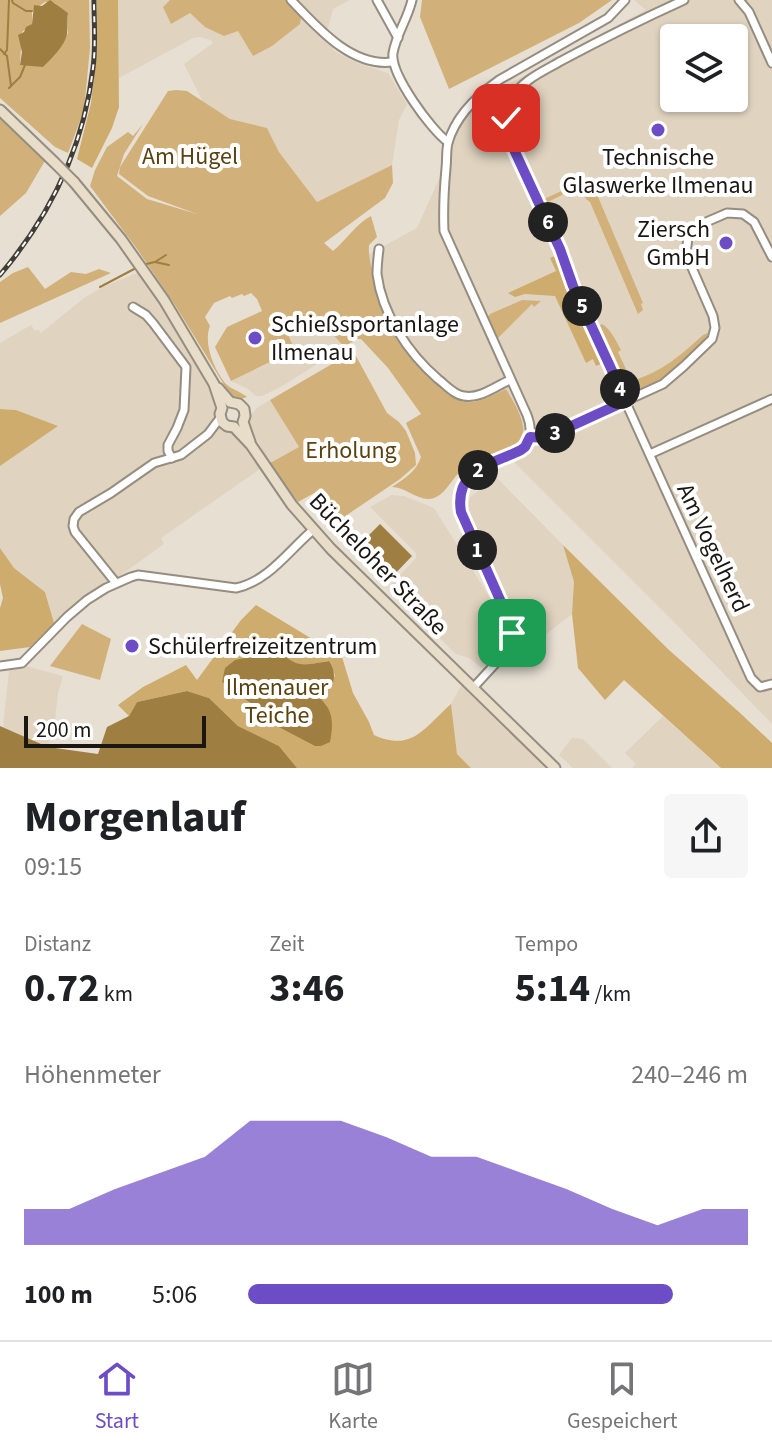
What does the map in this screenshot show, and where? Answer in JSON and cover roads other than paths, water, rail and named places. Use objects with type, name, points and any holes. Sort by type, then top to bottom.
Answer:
[{"type":"main road","name":"Bücheloher Straße","points":[[0,110],[74,182],[132,254],[194,348],[229,417],[313,530],[555,768]]},
{"type":"street","points":[[291,0],[346,49],[379,62],[392,62]]},
{"type":"street","points":[[377,0],[398,38]]},
{"type":"street","points":[[412,0],[393,50],[392,62],[437,133],[448,142]]},
{"type":"street","points":[[473,688],[505,655],[512,638],[509,621],[461,512],[459,496],[471,474],[525,447],[530,437],[529,423],[444,231],[448,142],[469,106],[485,90],[608,18],[625,0]]},
{"type":"street","points":[[485,90],[509,107],[519,89],[537,75],[605,37],[684,0]]},
{"type":"street","points":[[739,0],[749,12],[772,63]]},
{"type":"street","name":"Am Vogelherd","points":[[509,107],[506,124],[510,141],[653,466],[751,678],[760,687],[772,684]]},
{"type":"street","points":[[530,437],[545,438],[663,384],[707,344],[714,333],[713,316],[686,254],[686,241],[693,230],[727,213],[743,214],[754,222],[772,257]]},
{"type":"street","points":[[379,249],[378,281],[389,314],[409,347],[432,373],[464,396],[475,396],[510,380]]},
{"type":"street","points":[[133,307],[146,315],[186,367],[184,410],[168,445],[172,458]]},
{"type":"street","points":[[650,454],[772,399]]},
{"type":"street","points":[[116,583],[75,532],[74,519],[79,512],[142,470],[181,455],[229,417]]},
{"type":"street","points":[[0,666],[22,663],[67,617],[87,600],[116,583],[138,575],[236,588],[248,586],[313,530]]},
{"type":"waterway","points":[[4,54],[7,50],[9,0]]},
{"type":"waterway","points":[[12,0],[26,11],[32,11]]},
{"type":"waterway","points":[[0,49],[7,56],[11,86]]},
{"type":"waterway","points":[[9,88],[20,77],[25,65]]},
{"type":"waterway","points":[[142,265],[166,255]]},
{"type":"waterway","points":[[155,262],[169,265]]},
{"type":"waterway","points":[[100,287],[136,268]]},
{"type":"railway","points":[[0,275],[49,204],[73,152],[82,125],[93,68],[94,0]]},
{"type":"place","name":"Technische Glaswerke Ilmenau","points":[[658,130]]},
{"type":"place","name":"Ziersch GmbH","points":[[726,243]]},
{"type":"place","name":"Schießsportanlage Ilmenau","points":[[255,338]]},
{"type":"place","name":"Schülerfreizeitzentrum","points":[[132,646]]},
{"type":"park label","name":"Am Hügel","points":[[190,156]]},
{"type":"park label","name":"Erholung","points":[[351,450]]},
{"type":"park label","name":"Ilmenauer Teiche","points":[[277,701]]}]
